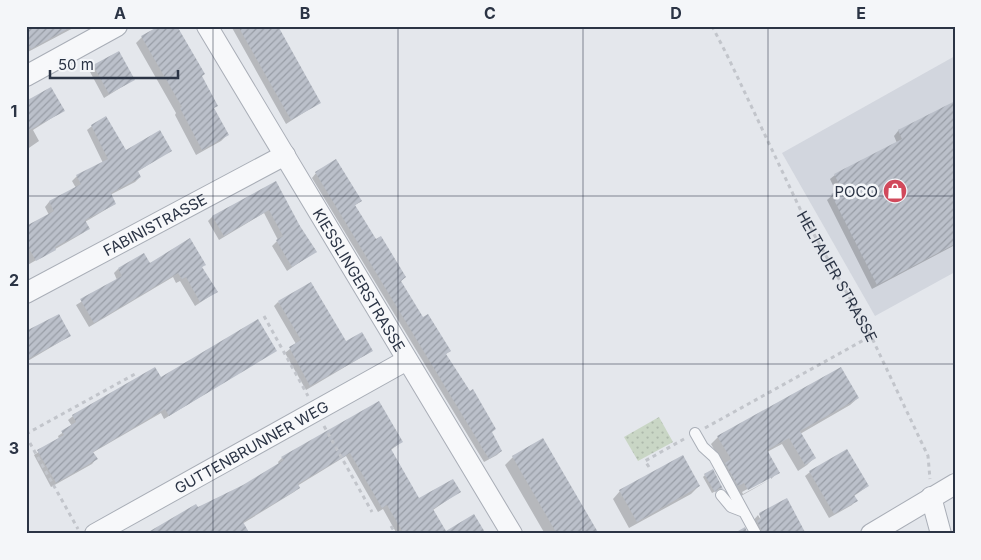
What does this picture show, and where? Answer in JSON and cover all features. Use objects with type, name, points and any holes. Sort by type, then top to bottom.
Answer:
[{"type":"street","points":[[26,76],[117,26]]},
{"type":"street","name":"KIESSLINGERSTRASSE","points":[[207,26],[512,534]]},
{"type":"street","name":"FABINISTRASSE","points":[[26,293],[284,155]]},
{"type":"street","name":"GUTTENBRUNNER WEG","points":[[87,533],[407,360]]},
{"type":"street","points":[[871,534],[901,518],[931,497],[955,484]]},
{"type":"street","points":[[931,497],[941,534]]},
{"type":"lane","points":[[695,433],[703,447],[714,456],[756,534]]},
{"type":"lane","points":[[721,495],[731,507],[744,512]]},
{"type":"path","name":"HELTAUER STRASSE","points":[[712,26],[728,55],[802,213],[871,336],[928,456],[931,497]]},
{"type":"path","points":[[264,316],[372,512]]},
{"type":"path","points":[[649,467],[645,461],[871,336]]},
{"type":"path","points":[[87,533],[26,435],[135,374]]},
{"type":"path","points":[[391,526],[396,534]]},
{"type":"shaded area","points":[[955,56],[955,272],[875,316],[782,153]]},
{"type":"green space","points":[[659,417],[673,442],[638,461],[624,437]]},
{"type":"building","points":[[26,26],[73,26],[31,49],[26,40]]},
{"type":"building","points":[[159,26],[177,26],[205,74],[202,76],[218,106],[214,108],[229,135],[202,150],[180,108],[182,107],[141,36]]},
{"type":"building","points":[[238,26],[278,26],[321,103],[291,120]]},
{"type":"building","points":[[119,51],[135,80],[109,94],[93,65]]},
{"type":"building","points":[[51,87],[65,111],[26,132],[26,101]]},
{"type":"building","name":"POCO","points":[[955,101],[955,244],[877,285],[831,194],[841,188],[834,174],[902,139],[898,130]]},
{"type":"building","points":[[106,116],[126,150],[160,130],[172,151],[138,171],[141,177],[111,193],[116,204],[85,220],[90,229],[55,247],[56,250],[36,261],[26,243],[26,226],[54,211],[49,201],[81,184],[76,175],[108,159],[91,125]]},
{"type":"building","points":[[336,159],[362,201],[355,205],[376,239],[381,236],[406,277],[401,281],[423,317],[428,314],[451,351],[446,354],[470,391],[473,389],[496,429],[492,432],[502,451],[489,459],[315,172]]},
{"type":"building","points":[[276,181],[300,226],[317,252],[292,267],[276,240],[283,236],[269,210],[224,236],[212,216]]},
{"type":"building","points":[[190,238],[206,265],[202,267],[218,292],[200,302],[186,277],[182,279],[178,273],[94,323],[80,299],[122,276],[118,268],[144,253],[150,263]]},
{"type":"building","points":[[311,282],[346,341],[362,332],[373,351],[310,386],[289,347],[301,340],[278,301]]},
{"type":"building","points":[[59,314],[71,336],[26,360],[26,331]]},
{"type":"building","points":[[258,319],[277,351],[169,416],[165,409],[93,452],[98,459],[56,483],[37,450],[64,435],[61,431],[76,422],[72,415],[155,367],[161,377]]},
{"type":"building","points":[[841,367],[859,398],[800,431],[816,458],[805,465],[789,438],[767,450],[780,473],[748,490],[744,483],[738,486],[725,463],[731,459],[717,436]]},
{"type":"building","points":[[379,401],[403,442],[391,449],[419,498],[453,479],[461,492],[433,509],[446,531],[474,514],[486,534],[404,534],[387,505],[382,508],[350,453],[298,484],[300,488],[243,522],[250,534],[145,534],[196,504],[198,507],[243,485],[284,460],[281,457]]},
{"type":"building","points":[[543,438],[599,534],[557,534],[512,456]]},
{"type":"building","points":[[847,449],[869,486],[854,495],[858,501],[834,514],[809,471]]},
{"type":"building","points":[[683,455],[700,486],[637,522],[619,490]]},
{"type":"building","points":[[713,469],[723,489],[719,488],[715,492],[704,474]]},
{"type":"building","points":[[787,498],[806,534],[763,534],[757,521],[761,518],[759,513]]},
{"type":"building","points":[[745,527],[748,534],[733,534]]},
{"type":"place","name":"POCO","points":[[895,191]]}]
